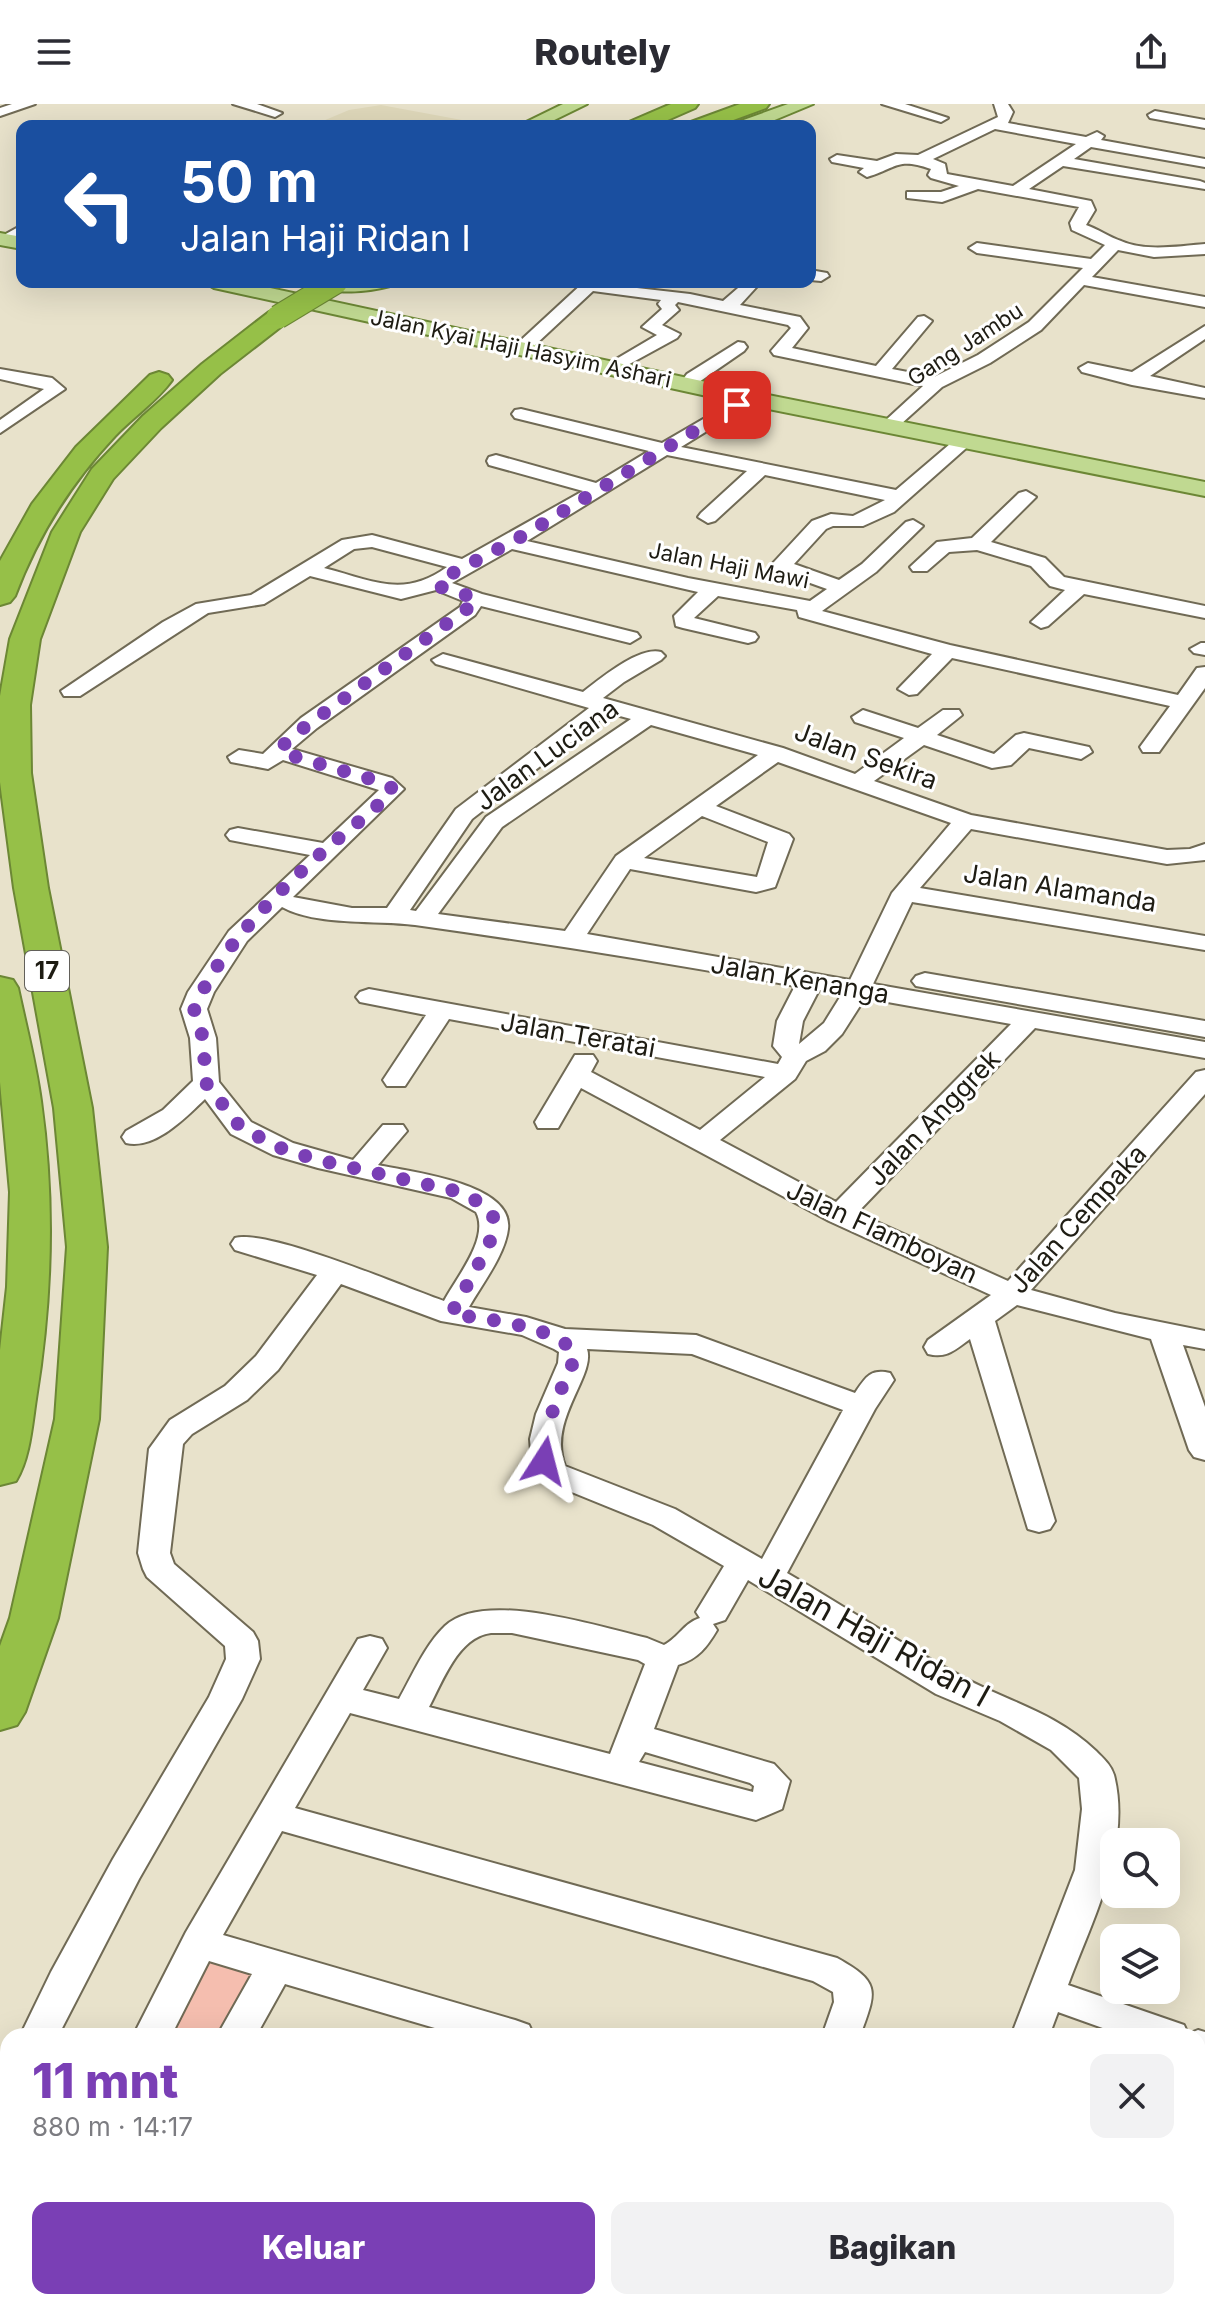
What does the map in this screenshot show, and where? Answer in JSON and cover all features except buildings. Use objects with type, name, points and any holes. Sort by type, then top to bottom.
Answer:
[{"type":"highway","points":[[630,120],[651,104]]},
{"type":"highway","points":[[636,120],[688,104]]},
{"type":"highway","points":[[685,120],[722,104]]},
{"type":"highway","points":[[715,120],[759,104]]},
{"type":"highway","name":"17","points":[[0,1712],[34,1618],[77,1419],[87,1247],[73,1108],[31,888],[15,773],[14,705],[25,639],[66,532],[102,475],[291,288]]},
{"type":"highway","name":"17","points":[[0,596],[27,531],[67,472],[118,417],[184,359],[264,314],[322,288]]},
{"type":"highway","name":"17","points":[[0,988],[23,1103],[31,1249],[12,1420],[0,1470]]},
{"type":"main road","points":[[541,120],[578,104]]},
{"type":"main road","points":[[760,120],[804,104]]},
{"type":"main road","name":"Jalan Kyai Haji Hasyim Ashari","points":[[242,288],[748,398],[1205,489]]},
{"type":"main road","name":"Jalan Kyai Haji Hasyim Ashari","points":[[276,288],[895,420],[1205,480]]},
{"type":"main road","points":[[368,307],[375,294],[383,288]]},
{"type":"street","points":[[0,112],[23,104]]},
{"type":"street","points":[[240,104],[275,113]]},
{"type":"street","points":[[889,104],[941,118]]},
{"type":"street","points":[[920,160],[991,124],[1004,111],[1057,119]]},
{"type":"street","points":[[1155,115],[1205,124]]},
{"type":"street","points":[[991,124],[1205,163]]},
{"type":"street","points":[[1015,192],[1091,140],[1105,124]]},
{"type":"street","points":[[837,159],[873,169],[896,158],[920,160],[942,168],[937,176],[1092,206],[1078,227],[1108,239],[1114,245],[1154,252],[1205,249]]},
{"type":"street","points":[[1062,161],[1200,186]]},
{"type":"street","points":[[912,195],[942,197],[975,185]]},
{"type":"street","name":"Gang Jambu","points":[[895,420],[936,383],[984,359],[1035,326],[1114,245]]},
{"type":"street","points":[[977,248],[1096,265]]},
{"type":"street","points":[[1083,280],[1205,302]]},
{"type":"street","points":[[529,341],[588,288]]},
{"type":"street","points":[[618,288],[797,322],[800,328],[780,351],[936,383]]},
{"type":"street","points":[[726,307],[748,288]]},
{"type":"street","points":[[624,362],[671,334],[650,327],[671,310],[666,304],[675,297]]},
{"type":"street","points":[[880,372],[924,321]]},
{"type":"street","points":[[1132,380],[1205,331]]},
{"type":"street","points":[[693,378],[738,347]]},
{"type":"street","points":[[1088,368],[1132,380],[1205,393]]},
{"type":"street","points":[[0,374],[55,386],[53,394],[4,423]]},
{"type":"street","points":[[306,569],[401,593],[437,584],[748,398]]},
{"type":"street","points":[[521,414],[759,470],[901,497]]},
{"type":"street","points":[[841,587],[781,566],[819,525],[831,520],[859,521],[901,497],[964,442]]},
{"type":"street","points":[[496,461],[598,489]]},
{"type":"street","points":[[708,517],[759,470]]},
{"type":"street","points":[[978,544],[1026,497]]},
{"type":"street","name":"Jalan Haji Mawi","points":[[510,543],[713,589],[812,607],[869,568],[913,526]]},
{"type":"street","points":[[72,691],[170,626],[203,608],[257,600],[349,544],[364,540],[464,566]]},
{"type":"street","points":[[920,567],[944,546],[978,544],[1038,562],[1052,579],[1205,612]]},
{"type":"street","points":[[437,584],[475,598],[630,637]]},
{"type":"street","points":[[1041,622],[1081,586]]},
{"type":"street","points":[[713,589],[684,616],[683,622],[748,637]]},
{"type":"street","points":[[239,757],[268,762],[287,740],[309,723],[468,611],[475,598]]},
{"type":"street","points":[[812,607],[806,613],[947,651],[1184,703]]},
{"type":"street","points":[[909,689],[947,651]]},
{"type":"street","points":[[598,702],[616,677],[654,656]]},
{"type":"street","name":"Jalan Sekira","points":[[443,660],[775,753],[966,821],[1167,857],[1194,856],[1205,851]]},
{"type":"street","points":[[1151,747],[1205,673]]},
{"type":"street","name":"Jalan Luciana","points":[[394,915],[464,814],[598,702]]},
{"type":"street","points":[[858,782],[951,715]]},
{"type":"street","name":"Jalan Luciana","points":[[422,919],[494,822],[650,716]]},
{"type":"street","points":[[863,717],[996,761],[1003,760],[1024,740],[1081,752]]},
{"type":"street","points":[[280,751],[393,786],[390,793],[325,850],[238,936],[201,992],[194,1009],[203,1038],[206,1083],[241,1128],[283,1149],[460,1192],[486,1206],[493,1216],[494,1229],[488,1247],[451,1314]]},
{"type":"street","points":[[572,939],[624,861],[775,753]]},
{"type":"street","points":[[624,861],[756,885],[767,882],[781,839],[699,807]]},
{"type":"street","points":[[464,814],[494,822]]},
{"type":"street","points":[[700,1143],[811,1051],[864,980],[904,893],[935,853],[966,821]]},
{"type":"street","points":[[238,835],[325,850]]},
{"type":"street","name":"Jalan Alamanda","points":[[904,893],[1205,943]]},
{"type":"street","name":"Jalan Kenanga","points":[[292,904],[352,915],[394,915],[572,939],[811,980],[864,980],[1027,1019],[1205,1050]]},
{"type":"street","points":[[791,1065],[786,1034],[811,980]]},
{"type":"street","points":[[864,980],[1205,1029]]},
{"type":"street","name":"Jalan Teratai","points":[[369,997],[597,1039],[791,1065]]},
{"type":"street","points":[[396,1080],[442,1011]]},
{"type":"street","name":"Jalan Anggrek","points":[[839,1215],[1020,1031],[1027,1019]]},
{"type":"street","points":[[548,1122],[597,1039]]},
{"type":"street","name":"Jalan Flamboyan","points":[[577,1075],[839,1215],[1012,1294],[1113,1322],[1205,1340]]},
{"type":"street","name":"Jalan Cempaka","points":[[939,1347],[1012,1294],[1205,1078]]},
{"type":"street","points":[[136,1137],[172,1116],[206,1083]]},
{"type":"street","points":[[360,1169],[393,1131]]},
{"type":"street","points":[[245,1244],[290,1255],[451,1314],[507,1324],[557,1338],[696,1345],[867,1388],[755,1569],[707,1621],[692,1645],[678,1655],[660,1658],[647,1650],[512,1621],[493,1620],[457,1634],[408,1714]]},
{"type":"street","points":[[43,2028],[71,1970],[225,1699],[243,1659],[241,1641],[159,1569],[154,1553],[165,1449],[181,1427],[236,1393],[267,1363],[335,1271]]},
{"type":"street","points":[[979,1318],[1039,1521]]},
{"type":"street","points":[[1163,1332],[1203,1435]]},
{"type":"street","name":"Jalan Haji Ridan I","points":[[557,1338],[572,1348],[575,1358],[558,1396],[544,1445],[544,1461],[553,1473],[664,1517],[948,1685],[1012,1712],[1063,1741],[1096,1773],[1100,1809],[1093,1870],[1033,2028]]},
{"type":"street","points":[[156,2028],[199,1943],[370,1648]]},
{"type":"street","points":[[620,1769],[662,1667],[660,1658]]},
{"type":"street","points":[[341,1700],[358,1701],[756,1806],[769,1799],[772,1781],[762,1773],[634,1736]]},
{"type":"street","points":[[272,1815],[824,1969],[851,1984],[854,1993],[843,2028]]},
{"type":"street","points":[[199,1943],[488,2028]]},
{"type":"street","points":[[241,2028],[276,1966]]},
{"type":"street","points":[[1047,1993],[1147,2028]]},
{"type":"shaded area","points":[[381,105],[462,120],[325,120],[349,110]]},
{"type":"shaded area","points":[[204,1951],[264,1970],[231,2028],[166,2028]]},
{"type":"route","points":[[544,1461],[544,1445],[558,1396],[575,1358],[572,1348],[562,1339],[543,1333],[451,1314],[488,1247],[494,1229],[493,1216],[486,1206],[460,1192],[414,1179],[318,1160],[283,1149],[241,1128],[206,1083],[203,1038],[194,1009],[201,992],[238,936],[325,850],[393,789],[393,786],[384,783],[286,754],[280,751],[287,740],[475,603],[475,598],[441,587],[438,581],[549,521],[737,405]]}]
